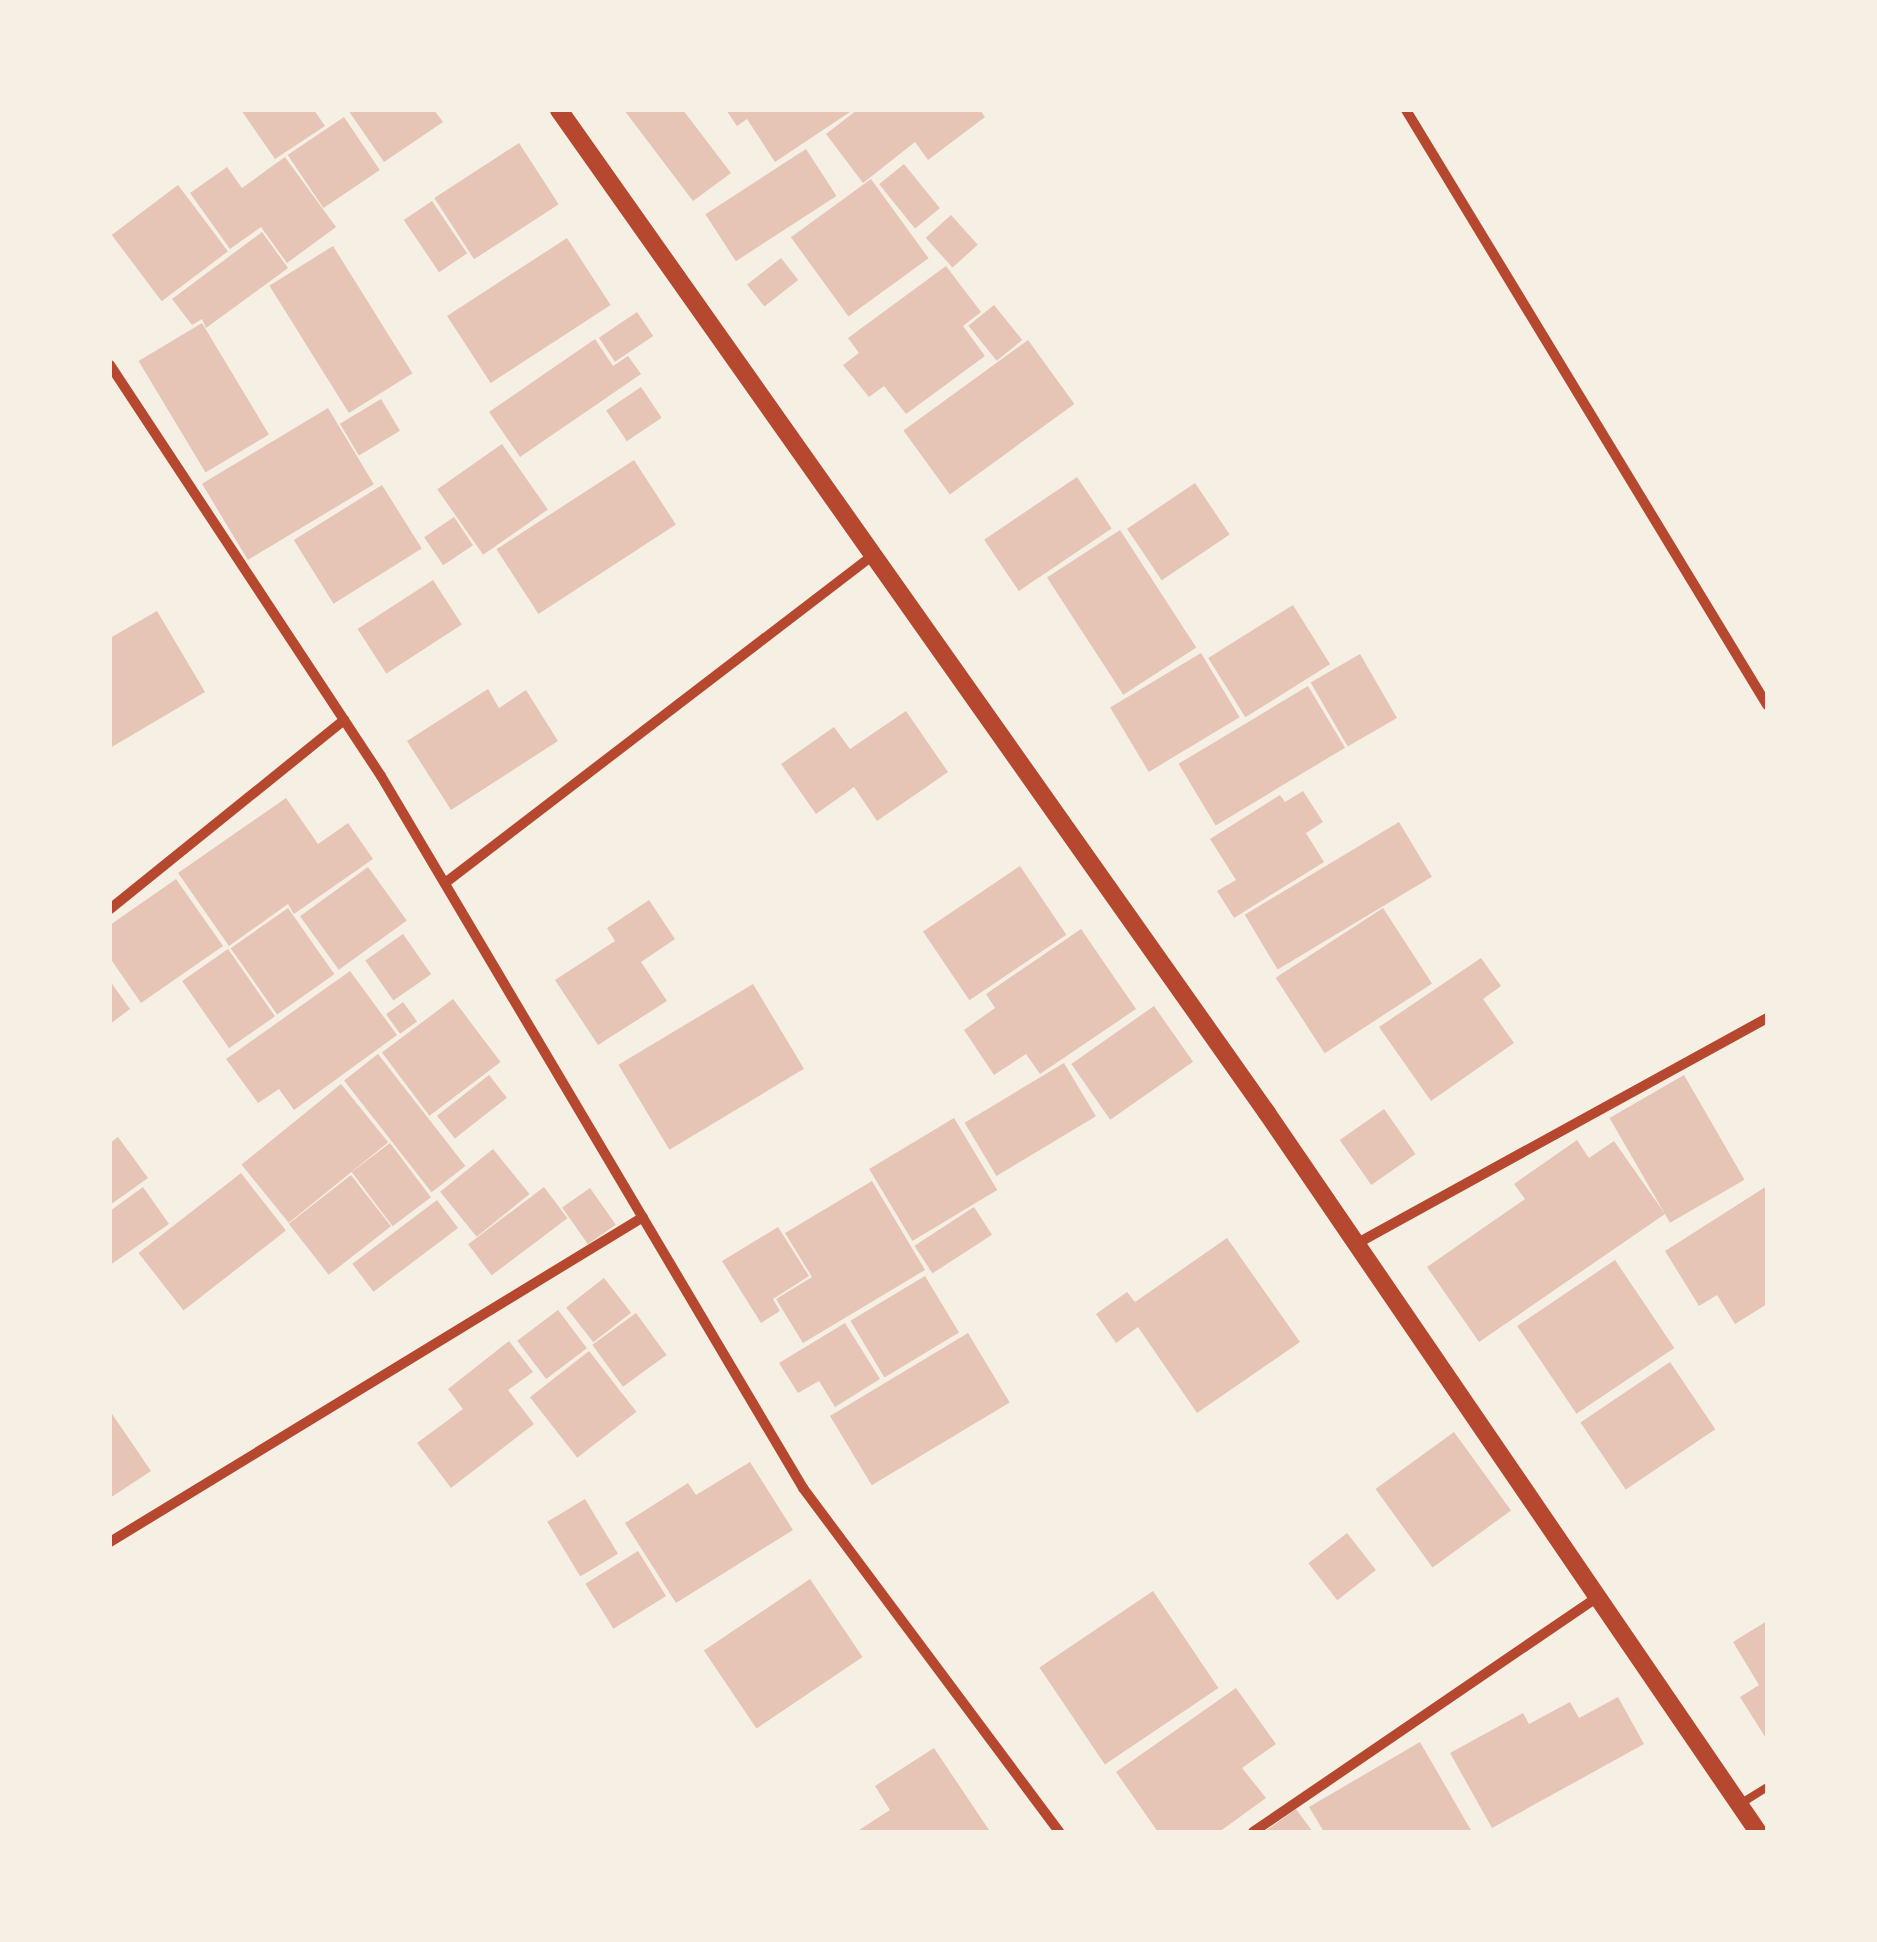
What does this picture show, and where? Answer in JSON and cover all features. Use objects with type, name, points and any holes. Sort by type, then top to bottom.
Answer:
[{"type":"street","points":[[559,110],[1356,1244],[1758,1832]]},
{"type":"street","points":[[1406,110],[1767,706]]},
{"type":"street","points":[[110,366],[344,720],[445,883],[803,1488],[1059,1832]]},
{"type":"street","points":[[445,883],[872,556]]},
{"type":"street","points":[[110,908],[344,720]]},
{"type":"street","points":[[1356,1244],[1767,1018]]},
{"type":"street","points":[[110,1542],[643,1218]]},
{"type":"street","points":[[1253,1832],[1597,1597]]},
{"type":"lane","points":[[1740,1804],[1767,1787]]},
{"type":"building","points":[[241,110],[314,110],[325,126],[275,159]]},
{"type":"building","points":[[348,110],[434,110],[443,122],[384,162]]},
{"type":"building","points":[[624,110],[683,110],[731,173],[693,201]]},
{"type":"building","points":[[726,110],[853,110],[775,162],[747,119],[737,126]]},
{"type":"building","points":[[857,110],[980,110],[985,117],[928,160],[915,142],[863,183],[826,134]]},
{"type":"building","points":[[344,117],[380,170],[323,208],[288,155]]},
{"type":"building","points":[[519,143],[559,204],[474,259],[434,198]]},
{"type":"building","points":[[806,149],[836,196],[736,261],[705,214]]},
{"type":"building","points":[[285,157],[336,227],[287,263],[261,227],[230,249],[190,193],[227,167],[242,188]]},
{"type":"building","points":[[904,164],[940,208],[915,228],[879,184]]},
{"type":"building","points":[[871,179],[929,258],[849,316],[791,237]]},
{"type":"building","points":[[178,185],[228,251],[162,301],[112,235]]},
{"type":"building","points":[[432,201],[467,253],[439,272],[404,220]]},
{"type":"building","points":[[951,215],[978,245],[952,267],[926,238]]},
{"type":"building","points":[[262,232],[288,268],[206,328],[202,319],[192,325],[172,299]]},
{"type":"building","points":[[567,238],[611,305],[491,383],[447,316]]},
{"type":"building","points":[[333,246],[412,373],[349,413],[269,286]]},
{"type":"building","points":[[781,258],[798,280],[764,307],[747,284]]},
{"type":"building","points":[[946,266],[981,312],[963,326],[985,356],[906,414],[884,386],[869,397],[843,365],[859,353],[848,338]]},
{"type":"building","points":[[994,305],[1022,340],[997,361],[968,326]]},
{"type":"building","points":[[637,312],[653,336],[615,362],[599,338]]},
{"type":"building","points":[[202,323],[269,434],[206,473],[139,361]]},
{"type":"building","points":[[595,339],[613,366],[628,356],[641,374],[520,457],[489,412]]},
{"type":"building","points":[[1028,340],[1074,404],[950,494],[903,431]]},
{"type":"building","points":[[641,387],[662,418],[627,441],[606,410]]},
{"type":"building","points":[[381,399],[400,431],[359,455],[340,424]]},
{"type":"building","points":[[328,408],[374,484],[248,560],[202,484]]},
{"type":"building","points":[[502,444],[548,510],[483,555],[437,489]]},
{"type":"building","points":[[634,460],[676,525],[538,614],[496,549]]},
{"type":"building","points":[[1077,477],[1112,528],[1019,591],[984,540]]},
{"type":"building","points":[[1195,483],[1230,534],[1162,580],[1127,529]]},
{"type":"building","points":[[382,485],[422,549],[334,604],[294,540]]},
{"type":"building","points":[[454,517],[473,545],[443,565],[424,537]]},
{"type":"building","points":[[1120,530],[1196,647],[1123,695],[1047,577]]},
{"type":"building","points":[[433,580],[462,624],[386,673],[358,629]]},
{"type":"building","points":[[1293,605],[1330,664],[1245,717],[1208,658]]},
{"type":"building","points":[[157,611],[205,692],[110,748],[110,638]]},
{"type":"building","points":[[1201,653],[1240,717],[1149,772],[1110,708]]},
{"type":"building","points":[[1360,654],[1397,718],[1348,747],[1311,682]]},
{"type":"building","points":[[1308,686],[1345,748],[1216,825],[1179,764]]},
{"type":"building","points":[[488,689],[499,708],[526,690],[558,741],[451,810],[407,741]]},
{"type":"building","points":[[906,711],[948,772],[877,821],[854,787],[816,814],[781,764],[834,727],[850,749]]},
{"type":"building","points":[[1303,791],[1323,822],[1306,833],[1324,862],[1234,918],[1217,891],[1236,880],[1210,839],[1280,795],[1285,802]]},
{"type":"building","points":[[286,798],[318,844],[348,823],[373,859],[294,914],[288,904],[229,946],[178,873]]},
{"type":"building","points":[[1399,822],[1432,877],[1278,970],[1245,915]]},
{"type":"building","points":[[1020,866],[1066,935],[969,1000],[923,931]]},
{"type":"building","points":[[368,867],[407,920],[339,970],[300,916]]},
{"type":"building","points":[[176,879],[223,946],[141,1003],[110,958],[110,925]]},
{"type":"building","points":[[649,900],[675,939],[641,962],[667,1001],[598,1045],[555,980],[615,941],[607,928]]},
{"type":"building","points":[[288,908],[334,974],[277,1015],[231,948]]},
{"type":"building","points":[[1383,908],[1432,983],[1325,1053],[1276,978]]},
{"type":"building","points":[[1081,929],[1136,1009],[1040,1074],[1026,1054],[994,1075],[964,1030],[995,1008],[986,994]]},
{"type":"building","points":[[403,934],[431,974],[393,1001],[365,960]]},
{"type":"building","points":[[228,949],[275,1016],[229,1048],[182,981]]},
{"type":"building","points":[[1481,958],[1501,986],[1483,999],[1514,1043],[1431,1101],[1379,1027]]},
{"type":"building","points":[[350,971],[397,1035],[294,1110],[279,1089],[258,1103],[226,1059]]},
{"type":"building","points":[[110,981],[130,1009],[110,1024]]},
{"type":"building","points":[[753,984],[804,1069],[669,1150],[618,1065]]},
{"type":"building","points":[[453,999],[501,1062],[429,1116],[382,1053]]},
{"type":"building","points":[[403,1002],[417,1021],[400,1034],[386,1014]]},
{"type":"building","points":[[1154,1006],[1193,1062],[1110,1120],[1071,1064]]},
{"type":"building","points":[[378,1054],[465,1166],[432,1192],[344,1080]]},
{"type":"building","points":[[1064,1063],[1096,1116],[997,1176],[965,1123]]},
{"type":"building","points":[[489,1075],[507,1098],[455,1138],[437,1116]]},
{"type":"building","points":[[1684,1075],[1744,1180],[1670,1223],[1610,1118]]},
{"type":"building","points":[[341,1084],[388,1142],[289,1223],[242,1165]]},
{"type":"building","points":[[1384,1109],[1416,1154],[1371,1185],[1340,1140]]},
{"type":"building","points":[[954,1118],[997,1190],[912,1241],[869,1169]]},
{"type":"building","points":[[118,1137],[148,1178],[110,1205],[110,1143]]},
{"type":"building","points":[[1577,1140],[1589,1158],[1614,1141],[1665,1214],[1479,1342],[1427,1267],[1525,1199],[1514,1184]]},
{"type":"building","points":[[390,1143],[431,1197],[393,1226],[352,1172]]},
{"type":"building","points":[[493,1149],[530,1194],[477,1237],[440,1192]]},
{"type":"building","points":[[241,1173],[286,1231],[184,1311],[139,1253]]},
{"type":"building","points":[[351,1175],[391,1226],[329,1275],[289,1224]]},
{"type":"building","points":[[872,1181],[925,1270],[803,1343],[776,1299],[812,1277],[785,1233]]},
{"type":"building","points":[[1767,1186],[1767,1304],[1735,1324],[1717,1295],[1699,1306],[1665,1251]]},
{"type":"building","points":[[143,1187],[169,1224],[110,1265],[110,1211]]},
{"type":"building","points":[[544,1187],[567,1218],[492,1275],[468,1244]]},
{"type":"building","points":[[590,1188],[616,1225],[588,1244],[562,1208]]},
{"type":"building","points":[[437,1200],[458,1228],[373,1292],[352,1264]]},
{"type":"building","points":[[974,1207],[992,1235],[932,1273],[914,1246]]},
{"type":"building","points":[[778,1227],[809,1276],[773,1299],[780,1311],[761,1323],[722,1261]]},
{"type":"building","points":[[1227,1238],[1300,1342],[1197,1413],[1138,1327],[1116,1343],[1096,1314],[1127,1292],[1135,1302]]},
{"type":"building","points":[[1615,1260],[1674,1348],[1576,1414],[1517,1326]]},
{"type":"building","points":[[925,1276],[959,1333],[884,1377],[850,1321]]},
{"type":"building","points":[[604,1278],[631,1313],[593,1342],[566,1308]]},
{"type":"building","points":[[558,1310],[587,1348],[546,1379],[517,1341]]},
{"type":"building","points":[[636,1313],[667,1355],[623,1387],[592,1345]]},
{"type":"building","points":[[845,1323],[880,1379],[835,1407],[819,1381],[798,1393],[779,1363]]},
{"type":"building","points":[[968,1333],[1010,1402],[872,1485],[830,1416]]},
{"type":"building","points":[[509,1341],[533,1372],[508,1390],[534,1424],[451,1488],[417,1443],[463,1409],[448,1389]]},
{"type":"building","points":[[589,1351],[636,1412],[577,1458],[530,1397]]},
{"type":"building","points":[[1670,1362],[1715,1429],[1626,1490],[1580,1422]]},
{"type":"building","points":[[110,1411],[151,1471],[110,1498]]},
{"type":"building","points":[[1454,1432],[1511,1510],[1433,1567],[1376,1489]]},
{"type":"building","points":[[750,1462],[793,1530],[676,1603],[625,1523],[688,1483],[696,1495]]},
{"type":"building","points":[[585,1499],[618,1554],[580,1577],[547,1522]]},
{"type":"building","points":[[1347,1533],[1376,1570],[1337,1600],[1308,1563]]},
{"type":"building","points":[[638,1551],[666,1596],[614,1629],[585,1584]]},
{"type":"building","points":[[810,1579],[863,1657],[756,1729],[704,1651]]},
{"type":"building","points":[[1153,1591],[1218,1688],[1105,1765],[1039,1668]]},
{"type":"building","points":[[1767,1621],[1767,1740],[1740,1697],[1759,1685],[1733,1642]]},
{"type":"building","points":[[1236,1688],[1276,1744],[1242,1768],[1266,1798],[1219,1832],[1158,1832],[1116,1772]]},
{"type":"building","points":[[1618,1697],[1644,1744],[1492,1828],[1450,1753],[1523,1713],[1529,1724],[1570,1702],[1579,1718]]},
{"type":"building","points":[[1420,1742],[1472,1832],[1324,1832],[1309,1807]]},
{"type":"building","points":[[934,1748],[989,1830],[856,1832],[890,1810],[875,1786]]},
{"type":"building","points":[[1296,1809],[1313,1832],[1264,1832]]}]
